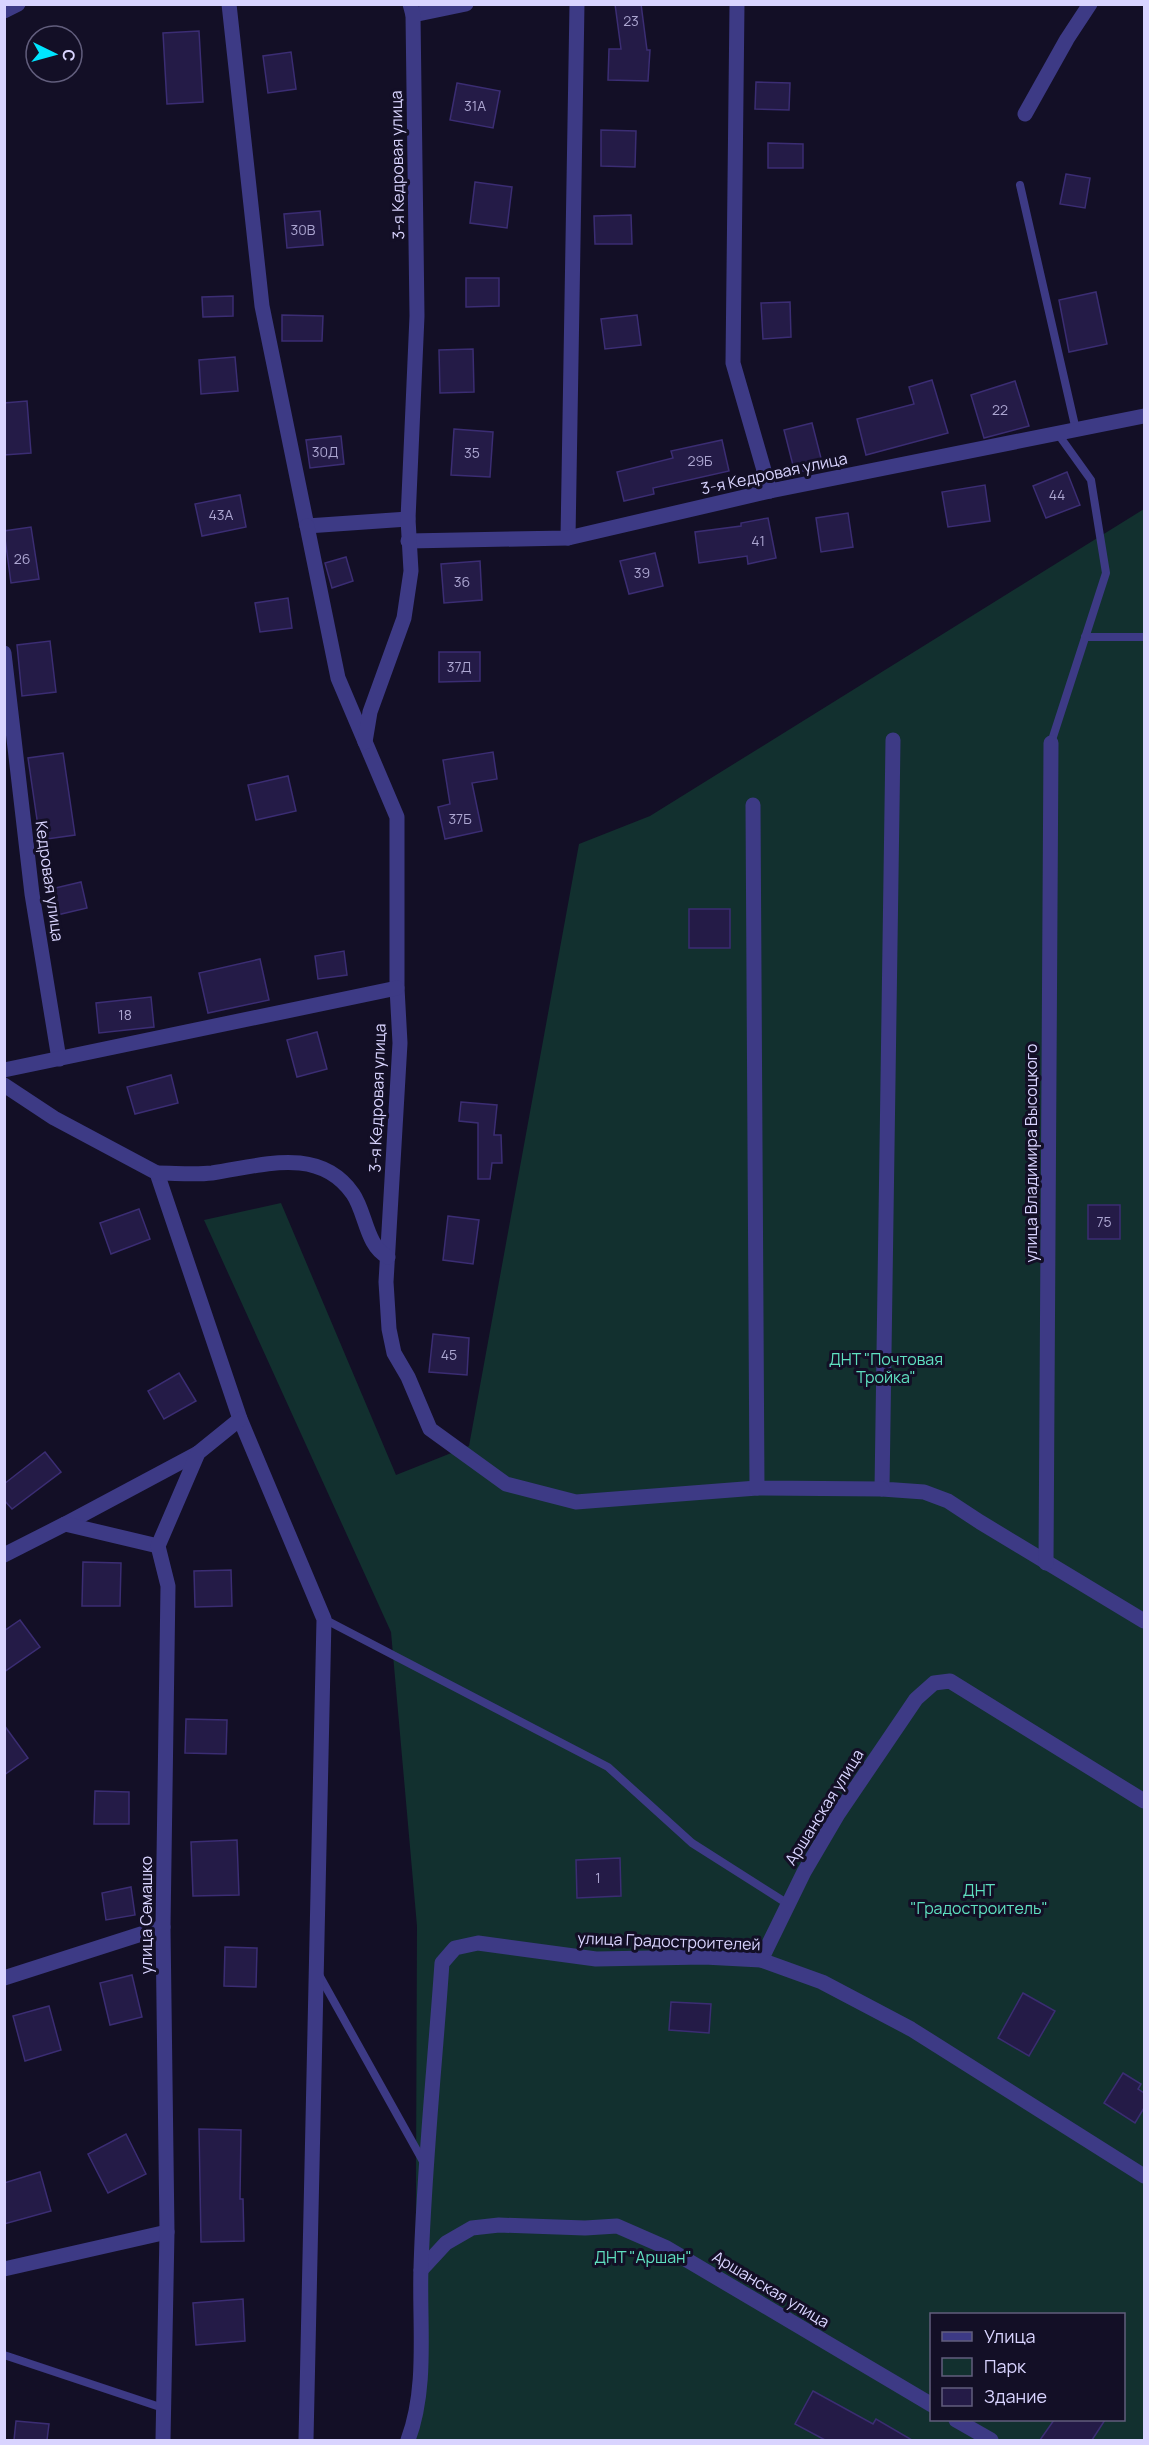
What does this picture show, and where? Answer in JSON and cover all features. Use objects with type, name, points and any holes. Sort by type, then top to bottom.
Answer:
[{"type":"street","points":[[4,11],[18,4]]},
{"type":"street","points":[[229,4],[262,306],[338,678],[365,742]]},
{"type":"street","points":[[412,10],[466,4]]},
{"type":"street","points":[[568,538],[577,4]]},
{"type":"street","points":[[737,4],[734,363],[770,491]]},
{"type":"street","points":[[1025,114],[1067,39],[1090,4]]},
{"type":"street","name":"3-я Кедровая улица","points":[[412,10],[417,316],[408,519],[411,571],[404,618],[370,712],[365,742],[397,817],[397,988],[400,1043],[386,1282],[389,1329],[394,1353],[408,1377],[430,1429],[506,1484],[576,1502],[757,1488]]},
{"type":"street","name":"3-я Кедровая улица","points":[[408,541],[568,538],[770,491],[1144,416]]},
{"type":"street","points":[[307,526],[408,519]]},
{"type":"street","name":"Кедровая улица","points":[[4,653],[32,894],[58,1059]]},
{"type":"street","points":[[882,1489],[893,740]]},
{"type":"street","name":"улица Владимира Высоцкого","points":[[1046,1563],[1051,743]]},
{"type":"street","points":[[753,805],[757,1488],[882,1489],[924,1492],[948,1501],[1144,1621]]},
{"type":"street","points":[[4,1070],[397,988]]},
{"type":"street","points":[[4,1085],[54,1118],[157,1173],[209,1173],[287,1161],[317,1165],[343,1181],[354,1196],[376,1248],[388,1257]]},
{"type":"street","points":[[157,1173],[240,1419],[324,1619],[306,2440]]},
{"type":"street","points":[[4,1555],[198,1453],[240,1419]]},
{"type":"street","points":[[65,1524],[158,1546],[198,1453]]},
{"type":"street","name":"улица Семашко","points":[[158,1546],[168,1586],[163,1927],[167,2232],[163,2440]]},
{"type":"street","name":"Аршанская улица","points":[[761,1960],[788,1904],[838,1814],[916,1699],[934,1683],[950,1681],[1144,1801]]},
{"type":"street","points":[[4,1977],[163,1927]]},
{"type":"street","name":"улица Градостроителей","points":[[408,2440],[419,2382],[420,2270],[442,1963],[456,1948],[478,1943],[596,1959],[705,1957],[761,1960],[822,1982],[911,2030],[1144,2176]]},
{"type":"street","name":"Аршанская улица","points":[[420,2270],[446,2243],[472,2228],[499,2225],[553,2228],[617,2226],[665,2247],[930,2404]]},
{"type":"street","points":[[4,2269],[167,2232]]},
{"type":"street","points":[[958,2421],[991,2440]]},
{"type":"lane","points":[[1020,185],[1076,430]]},
{"type":"lane","points":[[1051,743],[1106,573],[1091,480],[1058,434]]},
{"type":"lane","points":[[1085,637],[1144,637]]},
{"type":"lane","points":[[324,1619],[608,1767],[693,1843],[788,1904]]},
{"type":"lane","points":[[316,1970],[428,2169]]},
{"type":"lane","points":[[4,2355],[163,2408]]},
{"type":"green space","points":[[1144,509],[1144,2440],[415,2440],[417,1926],[391,1632],[204,1220],[281,1203],[396,1475],[469,1446],[579,844],[650,816]]},
{"type":"building","points":[[615,4],[641,4],[647,50],[650,50],[648,81],[608,80],[609,49],[621,49]]},
{"type":"building","points":[[199,31],[203,102],[167,104],[163,33]]},
{"type":"building","points":[[291,52],[296,89],[268,93],[263,56]]},
{"type":"building","points":[[756,82],[790,83],[789,110],[755,109]]},
{"type":"building","points":[[457,83],[500,91],[493,128],[450,120]]},
{"type":"building","points":[[601,130],[636,131],[635,167],[601,166]]},
{"type":"building","points":[[768,143],[803,144],[803,168],[768,168]]},
{"type":"building","points":[[1066,174],[1090,178],[1085,208],[1060,204]]},
{"type":"building","points":[[475,182],[512,187],[507,228],[470,223]]},
{"type":"building","points":[[320,211],[323,245],[287,248],[284,214]]},
{"type":"building","points":[[631,215],[632,244],[595,244],[594,216]]},
{"type":"building","points":[[466,278],[499,278],[499,306],[466,307]]},
{"type":"building","points":[[1096,292],[1107,344],[1069,352],[1059,300]]},
{"type":"building","points":[[233,296],[233,316],[203,317],[202,297]]},
{"type":"building","points":[[790,302],[791,337],[763,339],[761,303]]},
{"type":"building","points":[[282,315],[323,316],[322,341],[282,341]]},
{"type":"building","points":[[637,315],[641,345],[605,349],[601,319]]},
{"type":"building","points":[[473,349],[474,392],[440,393],[439,350]]},
{"type":"building","points":[[235,357],[238,391],[201,394],[199,360]]},
{"type":"building","points":[[932,380],[948,433],[866,455],[857,419],[914,404],[909,387]]},
{"type":"building","points":[[1015,381],[1029,426],[984,438],[971,395]]},
{"type":"building","points":[[27,401],[31,453],[4,455],[4,403]]},
{"type":"building","points":[[812,423],[823,466],[795,473],[784,430]]},
{"type":"building","points":[[454,429],[493,432],[490,477],[451,475]]},
{"type":"building","points":[[341,436],[344,464],[310,468],[306,440]]},
{"type":"building","points":[[722,440],[729,471],[653,488],[654,494],[624,501],[617,472],[673,458],[671,451]]},
{"type":"building","points":[[1067,472],[1080,505],[1046,518],[1033,486]]},
{"type":"building","points":[[985,485],[990,521],[948,527],[942,492]]},
{"type":"building","points":[[240,495],[246,527],[202,536],[195,504]]},
{"type":"building","points":[[848,513],[853,547],[821,552],[816,518]]},
{"type":"building","points":[[768,518],[776,558],[748,564],[747,556],[699,563],[695,532],[741,526],[741,523]]},
{"type":"building","points":[[31,527],[39,579],[11,583],[4,531]]},
{"type":"building","points":[[655,553],[663,586],[629,594],[620,561]]},
{"type":"building","points":[[346,557],[353,581],[332,588],[325,563]]},
{"type":"building","points":[[480,561],[482,600],[444,603],[441,564]]},
{"type":"building","points":[[288,598],[292,628],[260,632],[255,603]]},
{"type":"building","points":[[50,641],[56,692],[22,696],[17,645]]},
{"type":"building","points":[[439,652],[480,652],[480,681],[439,682]]},
{"type":"building","points":[[493,752],[497,779],[472,783],[482,831],[445,839],[438,807],[450,804],[443,760]]},
{"type":"building","points":[[63,753],[75,835],[40,840],[28,758]]},
{"type":"building","points":[[288,776],[296,811],[256,820],[248,785]]},
{"type":"building","points":[[81,882],[87,908],[57,915],[51,889]]},
{"type":"building","points":[[689,909],[730,909],[730,948],[689,948]]},
{"type":"building","points":[[344,951],[347,975],[318,979],[315,956]]},
{"type":"building","points":[[260,959],[269,1000],[208,1013],[199,973]]},
{"type":"building","points":[[151,997],[154,1027],[99,1033],[96,1003]]},
{"type":"building","points":[[317,1032],[327,1069],[297,1077],[287,1040]]},
{"type":"building","points":[[171,1075],[178,1103],[135,1114],[127,1087]]},
{"type":"building","points":[[461,1102],[497,1105],[494,1135],[501,1135],[502,1163],[492,1163],[490,1179],[478,1179],[478,1123],[459,1121]]},
{"type":"building","points":[[1088,1205],[1120,1205],[1120,1239],[1088,1239]]},
{"type":"building","points":[[139,1209],[150,1239],[111,1254],[100,1223]]},
{"type":"building","points":[[448,1216],[479,1220],[473,1264],[443,1260]]},
{"type":"building","points":[[433,1334],[469,1338],[467,1375],[429,1372]]},
{"type":"building","points":[[179,1373],[196,1401],[164,1419],[148,1391]]},
{"type":"building","points":[[45,1452],[61,1472],[12,1509],[4,1500],[4,1484]]},
{"type":"building","points":[[83,1562],[121,1563],[120,1606],[82,1606]]},
{"type":"building","points":[[231,1570],[232,1606],[195,1607],[194,1571]]},
{"type":"building","points":[[20,1620],[40,1647],[4,1672],[4,1631]]},
{"type":"building","points":[[186,1719],[227,1720],[226,1754],[185,1753]]},
{"type":"building","points":[[4,1725],[28,1758],[4,1775]]},
{"type":"building","points":[[95,1791],[129,1792],[129,1824],[94,1824]]},
{"type":"building","points":[[237,1840],[239,1895],[193,1896],[191,1842]]},
{"type":"building","points":[[620,1858],[621,1896],[577,1898],[576,1860]]},
{"type":"building","points":[[131,1887],[135,1915],[106,1920],[102,1893]]},
{"type":"building","points":[[225,1947],[257,1948],[256,1987],[224,1986]]},
{"type":"building","points":[[132,1975],[142,2017],[110,2025],[100,1983]]},
{"type":"building","points":[[1023,1993],[1055,2011],[1029,2056],[998,2038]]},
{"type":"building","points":[[671,2002],[711,2004],[709,2033],[669,2030]]},
{"type":"building","points":[[49,2006],[61,2050],[25,2061],[13,2016]]},
{"type":"building","points":[[1123,2073],[1141,2084],[1138,2089],[1144,2093],[1144,2108],[1135,2123],[1104,2103]]},
{"type":"building","points":[[199,2129],[241,2130],[240,2199],[243,2199],[244,2241],[201,2242]]},
{"type":"building","points":[[126,2134],[146,2174],[108,2193],[88,2154]]},
{"type":"building","points":[[40,2172],[51,2211],[4,2224],[4,2183]]},
{"type":"building","points":[[243,2299],[245,2341],[196,2345],[193,2303]]},
{"type":"building","points":[[813,2391],[873,2424],[876,2419],[912,2440],[825,2440],[795,2424]]},
{"type":"building","points":[[16,2421],[49,2424],[47,2440],[14,2440]]},
{"type":"building","points":[[1053,2421],[1104,2421],[1092,2440],[1040,2440]]},
{"type":"park label","name":"ДНТ \"Почтовая Тройка\"","points":[[886,1368]]},
{"type":"park label","name":"ДНТ \"Градостроитель\"","points":[[979,1899]]},
{"type":"park label","name":"ДНТ \"Аршан\"","points":[[643,2257]]}]
